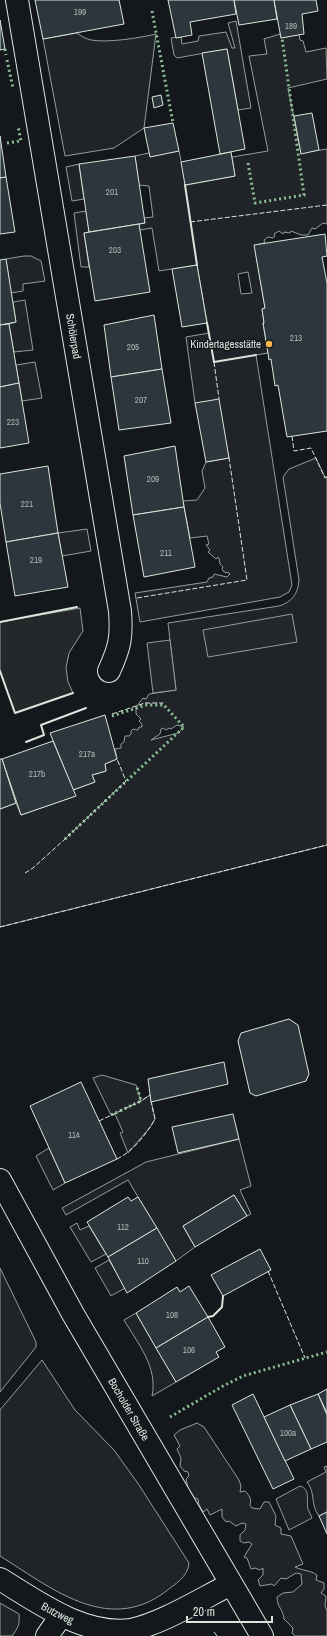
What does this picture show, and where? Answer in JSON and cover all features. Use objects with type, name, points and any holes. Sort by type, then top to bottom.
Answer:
[{"type":"street","name":"Schölerpad","points":[[17,0],[120,611],[120,645],[109,671]]},
{"type":"street","name":"Bocholder Straße","points":[[0,1180],[73,1314],[262,1636]]},
{"type":"street","name":"Butzweg","points":[[0,1579],[61,1616],[83,1626],[112,1631],[131,1630],[165,1617],[231,1584]]},
{"type":"street","points":[[47,1636],[61,1616]]},
{"type":"shaded area","points":[[236,21],[251,108],[238,110],[227,49],[177,58],[174,55],[171,38],[181,37],[182,44],[198,41],[199,36],[226,32],[232,48],[235,48],[228,23]]},
{"type":"shaded area","points":[[77,33],[89,40],[98,41],[156,34],[144,128],[114,148],[65,156],[43,39]]},
{"type":"shaded area","points":[[280,34],[281,38],[299,34],[300,40],[303,41],[306,52],[326,48],[327,79],[288,88],[301,153],[327,149],[327,224],[323,223],[315,229],[312,228],[308,235],[301,235],[291,231],[290,233],[284,232],[283,234],[279,231],[274,234],[275,236],[273,238],[268,237],[264,240],[265,242],[259,244],[255,249],[265,308],[262,309],[268,353],[256,355],[292,585],[289,592],[280,597],[140,622],[135,593],[207,582],[209,578],[213,577],[214,574],[227,577],[230,574],[224,572],[218,557],[216,559],[208,552],[210,550],[206,545],[209,544],[207,536],[190,538],[183,501],[197,500],[205,488],[202,471],[206,462],[229,458],[226,443],[195,403],[186,337],[209,333],[197,265],[159,271],[152,228],[140,230],[139,224],[145,223],[144,218],[153,217],[149,186],[139,185],[135,156],[149,153],[150,156],[179,151],[186,185],[235,176],[232,157],[268,151],[249,56],[267,54],[264,39]],"holes":[[[248,272],[252,293],[241,294],[238,274]]]},
{"type":"shaded area","points":[[79,164],[84,199],[72,201],[66,167]]},
{"type":"shaded area","points":[[86,211],[89,232],[84,233],[89,267],[81,267],[74,213]]},
{"type":"shaded area","points":[[31,256],[41,261],[45,281],[23,284],[23,291],[11,293],[6,259]]},
{"type":"shaded area","points":[[25,300],[33,350],[14,352],[9,324],[16,322],[13,302]]},
{"type":"shaded area","points":[[35,362],[42,398],[22,401],[16,365]]},
{"type":"shaded area","points":[[316,458],[325,477],[327,477],[327,845],[0,927],[0,809],[16,803],[21,815],[75,796],[73,790],[95,782],[92,775],[106,771],[105,764],[117,759],[115,749],[121,748],[121,744],[124,742],[125,736],[129,736],[133,729],[138,730],[139,727],[142,727],[142,724],[139,721],[141,719],[136,714],[136,707],[143,698],[146,699],[149,694],[176,690],[168,623],[279,606],[294,597],[299,580],[283,477],[289,469]],"holes":[[[177,725],[184,727],[178,733],[151,740],[160,734],[161,729],[163,728],[166,730],[169,728],[171,729]]]},
{"type":"shaded area","points":[[87,529],[91,551],[62,556],[58,533]]},
{"type":"shaded area","points":[[80,608],[83,631],[69,653],[66,668],[68,682],[73,693],[15,713],[0,671],[0,622]]},
{"type":"shaded area","points":[[292,614],[297,642],[208,657],[203,630]]},
{"type":"shaded area","points":[[170,640],[176,690],[153,693],[147,643]]},
{"type":"shaded area","points":[[102,1075],[136,1085],[141,1101],[150,1095],[155,1119],[151,1126],[128,1153],[120,1133],[123,1132],[115,1114],[111,1115],[93,1078]]},
{"type":"shaded area","points":[[239,1139],[251,1186],[240,1190],[251,1214],[247,1216],[234,1195],[183,1226],[195,1247],[176,1261],[128,1180],[66,1215],[62,1208],[146,1162]]},
{"type":"shaded area","points":[[49,1148],[65,1183],[53,1190],[36,1156]]},
{"type":"shaded area","points":[[77,1223],[80,1230],[89,1226],[106,1254],[91,1262],[70,1227]]},
{"type":"shaded area","points":[[109,1260],[125,1288],[111,1296],[95,1268]]},
{"type":"shaded area","points":[[0,1268],[36,1342],[36,1347],[0,1392]]},
{"type":"shaded area","points":[[136,1313],[176,1382],[152,1396],[152,1375],[146,1356],[124,1320]]},
{"type":"shaded area","points":[[42,1360],[75,1410],[114,1450],[139,1485],[189,1563],[184,1576],[180,1580],[165,1592],[143,1604],[122,1609],[100,1608],[80,1602],[39,1581],[0,1556],[0,1410]]},
{"type":"shaded area","points":[[197,1423],[204,1427],[239,1480],[241,1486],[240,1492],[245,1491],[248,1494],[252,1508],[260,1509],[264,1502],[269,1502],[276,1516],[275,1525],[281,1528],[281,1534],[291,1536],[303,1564],[295,1567],[314,1573],[317,1575],[316,1580],[324,1583],[324,1589],[321,1593],[326,1596],[325,1606],[327,1611],[327,1636],[295,1636],[292,1633],[293,1628],[284,1619],[277,1597],[283,1593],[293,1592],[302,1584],[301,1574],[296,1573],[286,1579],[281,1578],[274,1586],[272,1584],[260,1586],[258,1580],[263,1575],[263,1568],[260,1570],[255,1568],[251,1569],[247,1558],[244,1557],[252,1544],[249,1542],[244,1543],[240,1541],[240,1535],[245,1530],[246,1524],[242,1523],[236,1526],[229,1521],[226,1522],[222,1517],[222,1509],[210,1515],[207,1509],[203,1512],[199,1505],[198,1499],[193,1497],[191,1492],[187,1493],[188,1488],[186,1479],[189,1476],[188,1472],[184,1471],[180,1466],[181,1458],[177,1449],[180,1446],[174,1435],[180,1430]]},
{"type":"shaded area","points":[[327,1466],[327,1512],[319,1516],[316,1512],[310,1486],[307,1482],[326,1472],[324,1467]]},
{"type":"shaded area","points":[[300,1486],[307,1492],[308,1509],[312,1518],[289,1530],[276,1499]]},
{"type":"shaded area","points":[[0,1603],[19,1614],[18,1626],[12,1636],[0,1636]]},
{"type":"building","points":[[35,0],[119,0],[124,24],[43,39]]},
{"type":"building","points":[[168,0],[234,0],[236,14],[190,22],[192,35],[176,38]]},
{"type":"building","points":[[234,0],[274,0],[277,19],[239,25]]},
{"type":"building","points":[[274,0],[316,0],[318,11],[302,14],[304,34],[281,38]]},
{"type":"building","points":[[0,20],[5,49],[0,50]]},
{"type":"building","points":[[227,49],[245,149],[220,154],[202,53]]},
{"type":"building","points":[[161,95],[163,105],[154,108],[152,97]]},
{"type":"building","points":[[312,113],[319,150],[301,154],[294,116]]},
{"type":"building","points":[[173,123],[179,151],[150,157],[144,128]]},
{"type":"building","points":[[0,136],[6,177],[0,178]]},
{"type":"building","points":[[231,152],[235,176],[185,185],[181,162]]},
{"type":"building","points":[[135,156],[145,223],[89,232],[79,164]]},
{"type":"building","points":[[6,177],[15,232],[0,234],[0,178]]},
{"type":"building","points":[[139,224],[150,292],[95,301],[84,233]]},
{"type":"building","points":[[325,234],[327,256],[322,257],[327,283],[327,431],[287,437],[278,385],[275,386],[271,359],[269,360],[263,323],[262,309],[265,308],[254,245]]},
{"type":"building","points":[[6,259],[16,322],[0,325],[0,260]]},
{"type":"building","points":[[197,265],[207,323],[182,327],[172,269]]},
{"type":"building","points":[[154,315],[162,369],[111,377],[104,325]]},
{"type":"building","points":[[9,324],[19,383],[0,387],[0,325]]},
{"type":"building","points":[[162,369],[171,423],[119,430],[111,377]]},
{"type":"building","points":[[19,383],[29,443],[0,448],[0,387]]},
{"type":"building","points":[[219,399],[229,458],[206,462],[195,403]]},
{"type":"building","points":[[175,446],[184,507],[133,515],[124,456]]},
{"type":"building","points":[[48,466],[58,533],[6,542],[0,503],[0,474]]},
{"type":"building","points":[[184,507],[195,567],[144,577],[133,515]]},
{"type":"building","points":[[58,533],[68,587],[15,596],[6,542]]},
{"type":"building","points":[[105,715],[117,759],[105,764],[106,771],[92,775],[95,782],[73,790],[50,733]]},
{"type":"building","points":[[53,741],[76,796],[21,815],[2,759]]},
{"type":"building","points":[[0,759],[2,759],[16,803],[0,809]]},
{"type":"building","points":[[289,1019],[298,1025],[309,1074],[306,1081],[256,1096],[250,1093],[238,1041],[241,1033]]},
{"type":"building","points":[[224,1062],[228,1084],[151,1102],[148,1079]]},
{"type":"building","points":[[81,1082],[117,1159],[65,1183],[30,1106]]},
{"type":"building","points":[[233,1114],[239,1139],[178,1153],[172,1127]]},
{"type":"building","points":[[234,1195],[247,1216],[195,1247],[183,1226]]},
{"type":"building","points":[[128,1197],[131,1201],[138,1197],[157,1228],[108,1257],[87,1222]]},
{"type":"building","points":[[157,1228],[176,1261],[127,1293],[108,1257]]},
{"type":"building","points":[[260,1249],[271,1270],[223,1296],[211,1275]]},
{"type":"building","points":[[189,1286],[208,1317],[156,1348],[136,1313],[177,1287],[180,1292]]},
{"type":"building","points":[[208,1317],[225,1347],[216,1352],[219,1357],[176,1382],[156,1348]]},
{"type":"building","points":[[327,1389],[327,1413],[318,1394]]},
{"type":"building","points":[[253,1394],[294,1479],[273,1489],[232,1405]]},
{"type":"building","points":[[318,1394],[327,1415],[327,1442],[311,1449],[290,1405]]},
{"type":"building","points":[[290,1405],[311,1449],[285,1461],[264,1417]]},
{"type":"building","points":[[327,1512],[327,1534],[319,1516]]},
{"type":"hedge","points":[[152,11],[173,123]]},
{"type":"hedge","points":[[248,163],[255,203],[304,195],[282,38]]},
{"type":"hedge","points":[[5,49],[6,55]]},
{"type":"hedge","points":[[7,60],[13,88]]},
{"type":"hedge","points":[[7,143],[21,141],[18,126]]},
{"type":"hedge","points":[[65,839],[184,727],[162,703]]},
{"type":"hedge","points":[[112,716],[146,705],[163,705]]},
{"type":"hedge","points":[[111,1115],[141,1101],[137,1087]]},
{"type":"hedge","points":[[170,1417],[243,1376],[327,1352]]},
{"type":"fence","points":[[190,222],[327,205]]},
{"type":"fence","points":[[214,362],[219,399]]},
{"type":"fence","points":[[292,436],[294,451],[311,448],[325,478],[327,477]]},
{"type":"fence","points":[[137,598],[247,580],[229,458]]},
{"type":"fence","points":[[112,714],[145,703],[162,703]]},
{"type":"fence","points":[[25,873],[33,868],[65,839],[126,781],[117,759]]},
{"type":"fence","points":[[0,927],[327,845]]},
{"type":"fence","points":[[99,1121],[141,1101],[150,1095]]},
{"type":"fence","points":[[117,1159],[134,1147],[155,1119],[151,1102]]},
{"type":"fence","points":[[268,1271],[305,1358]]},
{"type":"fence","points":[[214,1632],[217,1636]]},
{"type":"wall","points":[[185,185],[197,265]]},
{"type":"wall","points":[[207,323],[214,362],[256,355]]},
{"type":"wall","points":[[0,622],[77,607]]},
{"type":"wall","points":[[0,671],[15,713],[73,693]]},
{"type":"wall","points":[[26,742],[44,735],[41,725],[86,708]]},
{"type":"wall","points":[[208,1317],[213,1316],[222,1307],[223,1296]]},
{"type":"place","name":"Kindertagesstätte","points":[[269,344]]}]
